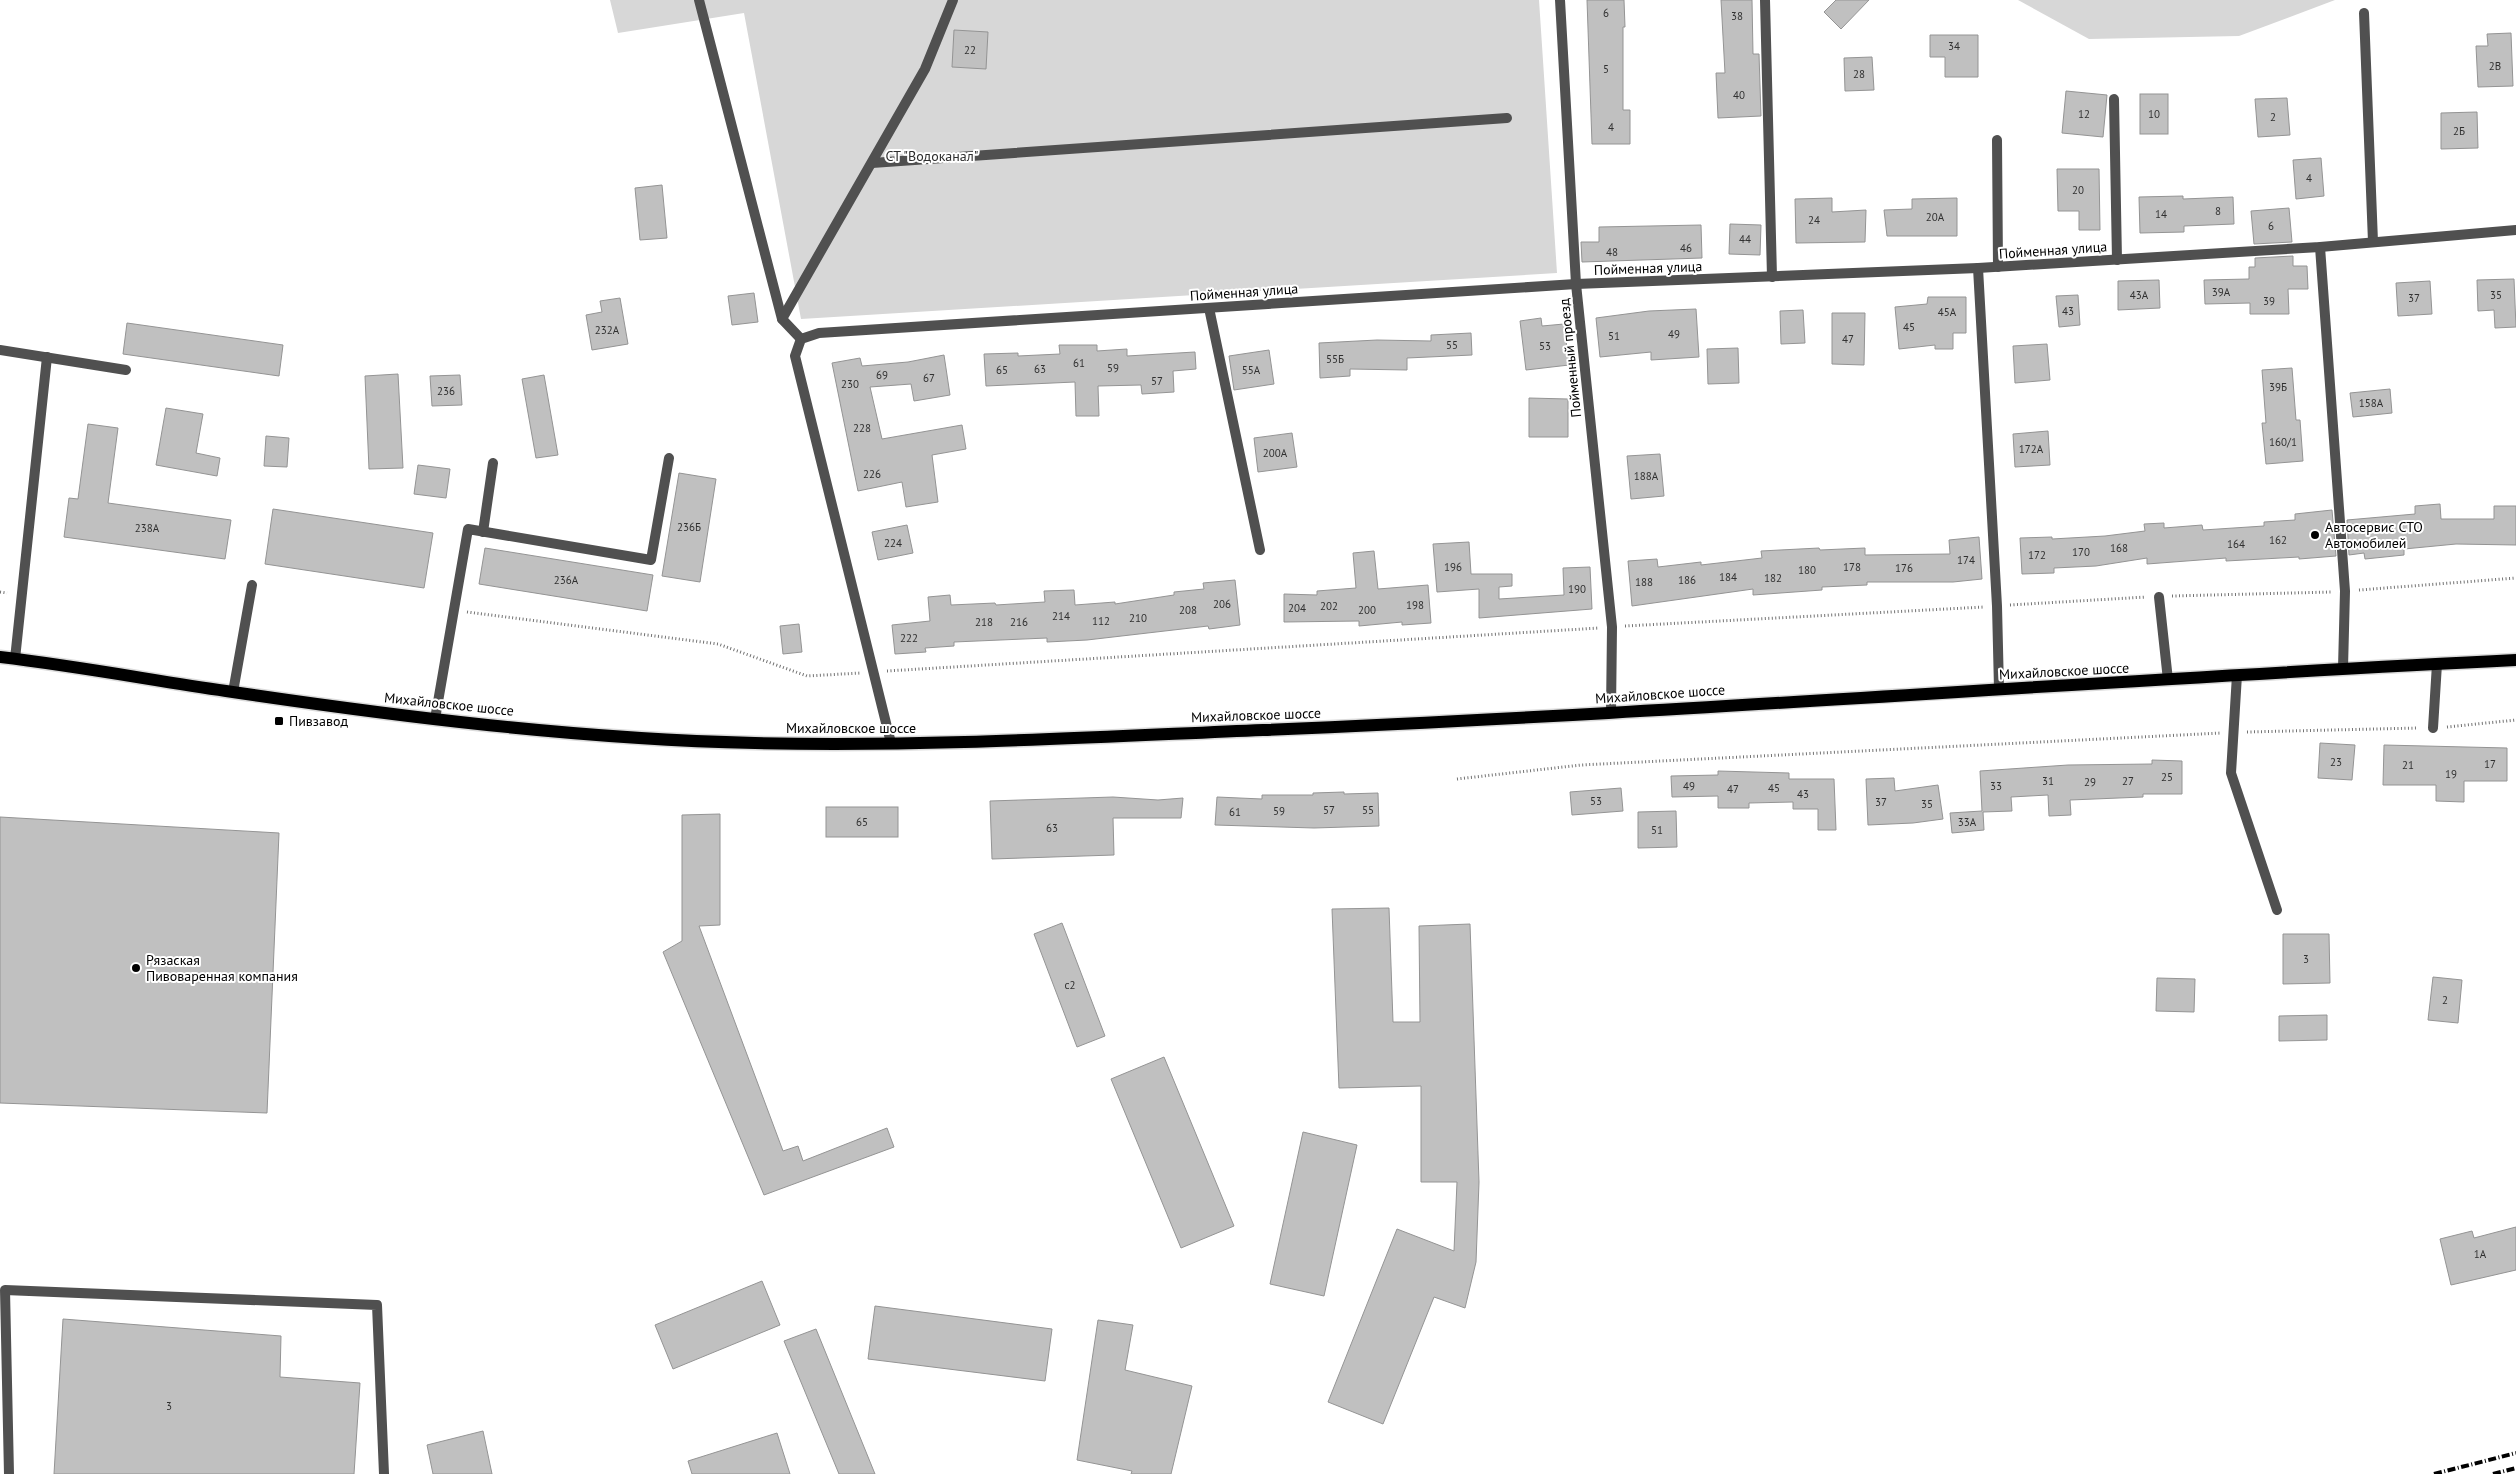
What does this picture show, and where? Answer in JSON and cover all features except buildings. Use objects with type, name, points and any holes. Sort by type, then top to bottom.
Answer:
[{"type":"main road","name":"Михайловское шоссе","points":[[0,657],[233,692],[435,719],[629,738],[757,743],[891,743],[1439,723],[2343,668],[2516,660]]},
{"type":"street","points":[[699,0],[782,319],[801,339],[795,356],[891,743]]},
{"type":"street","points":[[782,319],[925,69],[953,0]]},
{"type":"street","name":"Пойменный проезд","points":[[1560,0],[1576,284],[1612,627],[1610,712]]},
{"type":"street","points":[[1765,0],[1772,277]]},
{"type":"street","points":[[2364,13],[2372,242]]},
{"type":"street","points":[[2114,99],[2117,260]]},
{"type":"street","points":[[872,163],[1507,118]]},
{"type":"street","points":[[1996,140],[1998,267]]},
{"type":"street","name":"Пойменная улица","points":[[801,339],[819,333],[1576,284],[1998,267],[2320,247],[2516,230]]},
{"type":"street","points":[[2320,247],[2345,591],[2343,668]]},
{"type":"street","points":[[1978,268],[1997,606],[1999,689]]},
{"type":"street","points":[[1210,308],[1260,550]]},
{"type":"street","points":[[0,350],[126,370]]},
{"type":"street","points":[[15,659],[47,357]]},
{"type":"street","points":[[435,719],[468,530],[652,560],[669,458]]},
{"type":"street","points":[[483,532],[493,463]]},
{"type":"street","points":[[233,692],[252,586]]},
{"type":"street","points":[[2158,597],[2168,680]]},
{"type":"street","points":[[2433,728],[2437,664]]},
{"type":"street","points":[[2237,675],[2232,733],[2232,773],[2277,910]]},
{"type":"street","points":[[9,1474],[5,1290],[377,1305],[384,1474]]},
{"type":"path","points":[[454,611],[718,644],[806,676],[1612,627],[2158,597],[2345,591],[2516,578]]},
{"type":"path","points":[[1457,779],[1581,765],[2232,733],[2433,728],[2516,720]]},
{"type":"green space","name":"СТ \"Водоканал\"","points":[[610,0],[1539,0],[1557,273],[801,319],[744,13],[618,33]]},
{"type":"green space","points":[[2018,0],[2335,0],[2239,36],[2089,39]]},
{"type":"railway","points":[[2434,1474],[2516,1453]]},
{"type":"railway","points":[[2493,1474],[2516,1468]]},
{"type":"place","name":"Автосервис СТО Автомобилей","points":[[2315,535]]},
{"type":"place","name":"Пивзавод","points":[[279,721]]},
{"type":"place","name":"Рязаская Пивоваренная компания","points":[[136,968]]}]
